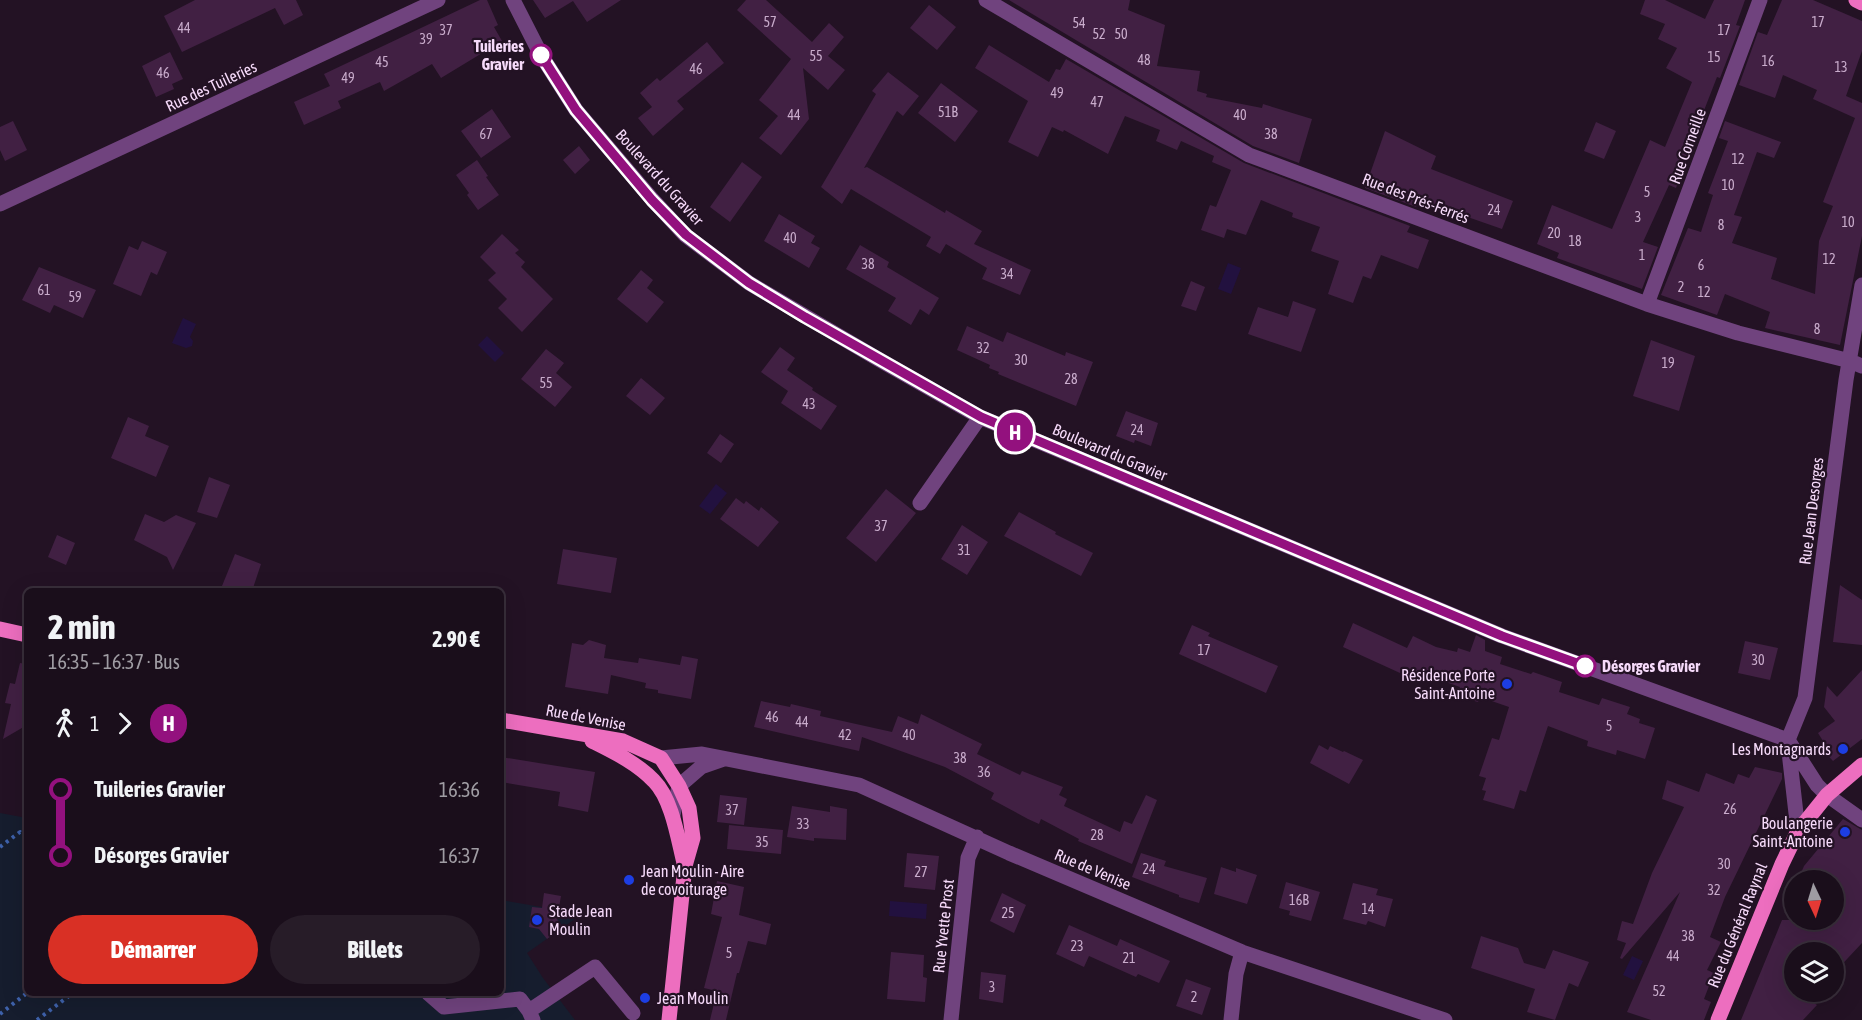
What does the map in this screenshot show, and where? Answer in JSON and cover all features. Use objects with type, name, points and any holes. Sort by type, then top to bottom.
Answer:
[{"type":"main road","points":[[1856,0],[1862,3]]},
{"type":"main road","points":[[0,629],[24,634]]},
{"type":"main road","name":"Rue de Venise","points":[[504,721],[623,741],[661,758]]},
{"type":"main road","points":[[576,733],[624,757],[656,782],[673,815],[685,866]]},
{"type":"main road","points":[[661,758],[679,786],[689,808],[693,838],[685,866],[669,1020]]},
{"type":"main road","name":"Rue du Général Raynal","points":[[1719,1020],[1782,864],[1798,831],[1827,795],[1862,765]]},
{"type":"street","name":"Rue des Tuileries","points":[[0,204],[438,0]]},
{"type":"street","name":"Boulevard du Gravier","points":[[513,0],[541,55],[576,110],[652,200],[686,235],[749,283],[878,359],[981,417],[1502,636],[1788,740]]},
{"type":"street","name":"Rue des Prés-Ferrés","points":[[986,0],[1249,155],[1647,304],[1738,333],[1856,363]]},
{"type":"street","name":"Rue Corneille","points":[[1647,304],[1760,0]]},
{"type":"street","name":"Rue Jean Desorges","points":[[1788,740],[1805,698],[1856,363],[1862,285]]},
{"type":"street","points":[[920,502],[981,417]]},
{"type":"street","points":[[1788,740],[1817,785],[1862,820]]},
{"type":"street","points":[[1788,740],[1798,831]]},
{"type":"street","name":"Rue de Venise","points":[[661,758],[702,754],[859,785],[1009,853],[1242,952],[1445,1020]]},
{"type":"street","points":[[673,815],[679,786],[701,767],[727,758]]},
{"type":"street","name":"Rue Yvette Prost","points":[[951,1020],[968,858],[977,837]]},
{"type":"street","points":[[1231,1020],[1236,974],[1242,952]]},
{"type":"street","points":[[431,996],[448,1014],[520,999],[531,1016],[595,967],[633,1013]]},
{"type":"path","points":[[0,847],[20,832],[24,837]]},
{"type":"path","points":[[0,1014],[24,995]]},
{"type":"path","points":[[36,1020],[69,996]]},
{"type":"shaded area","points":[[1228,263],[1241,268],[1231,294],[1218,289]]},
{"type":"shaded area","points":[[183,318],[196,324],[190,337],[193,341],[192,346],[186,348],[172,343]]},
{"type":"shaded area","points":[[487,336],[504,353],[495,362],[478,345]]},
{"type":"shaded area","points":[[716,484],[727,493],[710,514],[699,506]]},
{"type":"shaded area","name":"Stade Jean Moulin","points":[[0,813],[24,817],[24,996],[504,996],[504,901],[582,914],[527,953],[575,1020],[0,1020]]},
{"type":"shaded area","points":[[890,901],[927,904],[926,919],[889,916]]},
{"type":"shaded area","points":[[1632,956],[1643,961],[1634,980],[1623,975]]},
{"type":"building","points":[[195,0],[296,0],[303,15],[284,25],[275,8],[182,52],[164,16]]},
{"type":"building","points":[[480,0],[487,0],[498,25],[494,27],[502,41],[441,78],[432,64],[384,91],[380,82],[338,101],[341,108],[304,125],[294,102],[330,86],[324,74]]},
{"type":"building","points":[[533,0],[621,0],[587,22],[573,1],[545,18]]},
{"type":"building","points":[[746,0],[766,0],[812,42],[829,23],[844,37],[828,56],[845,70],[828,90],[803,68],[809,119],[781,155],[759,138],[778,116],[759,100],[791,59],[737,10]]},
{"type":"building","points":[[1009,0],[1130,0],[1128,10],[1165,25],[1157,66],[1200,71],[1197,91],[1207,94],[1206,97],[1262,108],[1263,104],[1312,119],[1299,163],[1253,146]]},
{"type":"building","points":[[1645,0],[1665,0],[1705,19],[1714,0],[1745,0],[1736,25],[1740,26],[1720,78],[1717,77],[1703,113],[1707,115],[1701,132],[1697,131],[1676,188],[1669,185],[1643,242],[1658,247],[1642,289],[1557,258],[1559,253],[1537,244],[1552,205],[1612,229],[1650,140],[1665,147],[1692,82],[1666,68],[1677,48],[1658,39],[1665,24],[1640,14]]},
{"type":"building","points":[[1782,0],[1813,0],[1862,21],[1862,51],[1846,96],[1862,103],[1862,236],[1840,345],[1765,328],[1770,312],[1725,294],[1717,315],[1661,295],[1688,228],[1701,232],[1713,195],[1708,193],[1728,141],[1719,138],[1725,121],[1781,142],[1774,158],[1757,152],[1734,215],[1742,217],[1732,243],[1777,258],[1771,279],[1815,294],[1819,241],[1833,206],[1823,202],[1855,118],[1813,99],[1817,90],[1783,75],[1775,98],[1739,85],[1758,32],[1767,35]]},
{"type":"building","points":[[929,5],[956,27],[937,50],[910,28]]},
{"type":"building","points":[[707,42],[724,63],[677,101],[684,109],[653,136],[638,118],[652,107],[640,93],[657,78],[660,81]]},
{"type":"building","points":[[989,45],[1049,82],[1056,69],[1060,70],[1066,59],[1244,163],[1410,226],[1407,232],[1429,240],[1418,269],[1381,255],[1371,279],[1363,276],[1353,303],[1328,294],[1339,261],[1311,251],[1320,227],[1292,217],[1293,213],[1261,200],[1246,235],[1227,229],[1224,238],[1201,230],[1210,205],[1216,207],[1231,170],[1212,162],[1214,156],[1181,141],[1177,150],[1156,141],[1160,130],[1125,116],[1108,154],[1064,130],[1063,132],[1052,127],[1038,157],[1008,142],[1028,101],[975,68]]},
{"type":"building","points":[[170,52],[183,79],[172,84],[174,89],[156,97],[142,66]]},
{"type":"building","points":[[888,72],[919,96],[903,116],[897,111],[864,168],[867,167],[945,213],[946,210],[982,231],[974,244],[1031,270],[1020,295],[982,279],[987,268],[946,244],[940,254],[926,246],[931,237],[851,189],[842,204],[821,187],[876,94],[872,91]]},
{"type":"building","points":[[941,83],[978,111],[955,142],[918,113]]},
{"type":"building","points":[[492,109],[511,137],[481,158],[461,131]]},
{"type":"building","points":[[13,121],[27,150],[5,161],[0,150],[0,127]]},
{"type":"building","points":[[1596,122],[1616,131],[1604,159],[1584,151]]},
{"type":"building","points":[[1385,131],[1436,156],[1431,169],[1513,201],[1502,229],[1419,200],[1416,207],[1365,188]]},
{"type":"building","points":[[579,146],[590,160],[575,174],[563,160]]},
{"type":"building","points":[[477,160],[499,195],[478,210],[456,175]]},
{"type":"building","points":[[742,162],[762,177],[730,222],[710,207]]},
{"type":"building","points":[[779,214],[815,236],[811,243],[820,248],[809,268],[764,241]]},
{"type":"building","points":[[502,234],[519,250],[515,253],[525,262],[521,267],[553,299],[522,332],[498,308],[507,299],[488,280],[496,273],[480,257]]},
{"type":"building","points":[[142,241],[167,252],[157,275],[151,272],[141,296],[113,284],[129,246],[138,250]]},
{"type":"building","points":[[860,245],[889,262],[887,267],[939,298],[929,315],[920,309],[911,325],[888,311],[896,298],[846,269]]},
{"type":"building","points":[[39,267],[96,290],[83,318],[54,305],[50,313],[22,300]]},
{"type":"building","points":[[641,270],[653,280],[647,288],[664,302],[647,323],[617,299]]},
{"type":"building","points":[[1191,281],[1205,287],[1196,311],[1181,306]]},
{"type":"building","points":[[1293,301],[1316,309],[1301,352],[1248,334],[1258,307],[1288,317]]},
{"type":"building","points":[[967,326],[1003,342],[1007,332],[1065,356],[1066,352],[1093,362],[1076,406],[998,374],[999,372],[989,368],[990,365],[957,350]]},
{"type":"building","points":[[1651,340],[1695,356],[1679,411],[1633,396]]},
{"type":"building","points":[[780,347],[795,358],[787,370],[837,406],[821,430],[781,403],[788,391],[761,372]]},
{"type":"building","points":[[546,349],[564,363],[556,373],[572,387],[555,407],[521,379]]},
{"type":"building","points":[[641,378],[665,398],[650,415],[626,396]]},
{"type":"building","points":[[1126,411],[1158,423],[1151,446],[1116,436]]},
{"type":"building","points":[[128,417],[149,426],[145,436],[169,446],[156,477],[111,458]]},
{"type":"building","points":[[720,434],[734,444],[721,463],[707,453]]},
{"type":"building","points":[[209,477],[230,485],[217,518],[197,512]]},
{"type":"building","points":[[886,489],[916,513],[876,562],[846,538]]},
{"type":"building","points":[[736,498],[744,504],[746,501],[759,511],[761,507],[779,522],[758,547],[720,519]]},
{"type":"building","points":[[1019,512],[1093,553],[1081,576],[1004,536]]},
{"type":"building","points":[[145,514],[164,522],[176,515],[196,523],[173,570],[167,557],[134,540]]},
{"type":"building","points":[[962,525],[988,542],[967,575],[941,559]]},
{"type":"building","points":[[57,535],[75,543],[66,565],[48,557]]},
{"type":"building","points":[[563,549],[617,558],[611,593],[557,584]]},
{"type":"building","points":[[235,554],[261,564],[253,588],[222,586]]},
{"type":"building","points":[[1840,585],[1862,600],[1862,645],[1833,642]]},
{"type":"building","points":[[1353,623],[1407,648],[1413,636],[1436,647],[1457,652],[1458,648],[1470,652],[1476,635],[1485,640],[1485,651],[1502,657],[1500,664],[1562,682],[1559,692],[1599,705],[1602,698],[1630,707],[1627,714],[1640,719],[1639,723],[1655,728],[1645,759],[1617,750],[1616,755],[1587,746],[1588,741],[1548,726],[1526,792],[1520,790],[1514,809],[1483,800],[1486,791],[1482,790],[1486,778],[1479,776],[1492,738],[1499,740],[1509,707],[1480,697],[1478,702],[1457,696],[1460,687],[1414,671],[1411,678],[1343,647]]},
{"type":"building","points":[[1192,625],[1210,633],[1208,636],[1278,666],[1266,693],[1179,654]]},
{"type":"building","points":[[589,640],[606,645],[604,658],[638,663],[639,658],[680,665],[682,656],[698,659],[691,699],[658,693],[658,690],[645,688],[646,683],[611,675],[608,694],[565,687],[572,643],[583,645]]},
{"type":"building","points":[[1745,641],[1778,648],[1770,680],[1738,673]]},
{"type":"building","points":[[20,663],[24,664],[24,727],[3,739],[11,704],[5,703],[10,683],[15,684]]},
{"type":"building","points":[[1862,670],[1862,739],[1833,761],[1819,746],[1823,741],[1818,733],[1835,721],[1824,707],[1827,686],[1837,697]]},
{"type":"building","points":[[761,701],[790,707],[791,704],[821,711],[820,716],[892,732],[898,716],[918,724],[921,714],[982,744],[977,754],[1020,775],[1022,771],[1063,787],[1059,795],[1067,799],[1064,806],[1120,832],[1124,821],[1132,824],[1146,795],[1157,800],[1132,864],[1078,841],[1079,839],[1041,819],[1039,824],[1028,819],[991,799],[994,793],[945,767],[862,737],[859,751],[754,727]]},
{"type":"building","points":[[1319,745],[1328,750],[1330,746],[1363,760],[1349,784],[1310,763]]},
{"type":"building","points":[[504,757],[595,772],[588,812],[558,806],[560,792],[504,783]]},
{"type":"building","points":[[1755,767],[1782,773],[1782,779],[1725,897],[1710,937],[1721,942],[1707,970],[1714,973],[1704,999],[1711,1002],[1704,1020],[1651,1020],[1627,1012],[1680,892],[1622,959],[1620,958],[1626,943],[1617,940],[1622,921],[1633,924],[1652,873],[1684,807],[1662,799],[1667,780],[1699,792],[1706,773],[1734,784],[1738,774],[1749,778]]},
{"type":"building","points":[[720,795],[747,798],[744,825],[717,822]]},
{"type":"building","points":[[792,806],[830,812],[830,806],[847,809],[846,840],[814,838],[814,841],[787,837]]},
{"type":"building","points":[[1843,819],[1862,830],[1862,943],[1844,962],[1844,942],[1784,942],[1784,1002],[1813,1002],[1817,1005],[1803,1020],[1741,1020],[1782,920],[1784,920],[1784,930],[1844,930],[1844,870],[1802,870]]},
{"type":"building","points":[[729,825],[783,830],[781,854],[727,849]]},
{"type":"building","points":[[907,853],[939,856],[935,890],[904,887]]},
{"type":"building","points":[[1141,853],[1166,861],[1164,866],[1207,878],[1199,903],[1132,877]]},
{"type":"building","points":[[1221,867],[1236,872],[1236,868],[1257,875],[1247,904],[1214,894]]},
{"type":"building","points":[[717,881],[744,887],[739,915],[771,924],[766,945],[748,941],[739,973],[737,973],[726,1020],[710,1020],[717,991],[704,988],[722,917],[711,914]]},
{"type":"building","points":[[1286,882],[1320,892],[1311,921],[1289,915],[1290,911],[1279,908]]},
{"type":"building","points":[[1353,883],[1378,889],[1376,895],[1393,899],[1385,927],[1368,921],[1366,925],[1343,919]]},
{"type":"building","points":[[544,893],[561,896],[557,919],[563,927],[547,939],[539,929],[529,927],[532,907],[542,908]]},
{"type":"building","points":[[1002,893],[1026,905],[1014,933],[990,921]]},
{"type":"building","points":[[1069,925],[1117,946],[1120,939],[1170,961],[1159,983],[1138,974],[1136,977],[1089,956],[1084,967],[1056,954]]},
{"type":"building","points":[[1481,936],[1518,948],[1524,963],[1545,969],[1553,950],[1589,962],[1578,987],[1569,983],[1555,1020],[1527,1012],[1535,989],[1471,968]]},
{"type":"building","points":[[891,952],[924,955],[923,977],[927,978],[925,1002],[887,999]]},
{"type":"building","points":[[981,972],[1006,975],[1003,1003],[979,999]]},
{"type":"building","points":[[1186,979],[1211,988],[1202,1015],[1176,1006]]},
{"type":"bus line","name":"H","points":[[541,55],[576,110],[652,200],[686,235],[749,283],[805,317],[981,417],[1502,636],[1585,666]]},
{"type":"place","name":"Tuileries Gravier","points":[[541,55]]},
{"type":"place","name":"Désorges Gravier","points":[[1585,666]]},
{"type":"place","name":"Résidence Porte Saint-Antoine","points":[[1507,684]]},
{"type":"place","name":"Les Montagnards","points":[[1843,749]]},
{"type":"place","name":"Boulangerie Saint-Antoine","points":[[1845,832]]},
{"type":"place","name":"Jean Moulin - Aire de covoiturage","points":[[629,880]]},
{"type":"place","name":"Stade Jean Moulin","points":[[537,920]]},
{"type":"place","name":"Jean Moulin","points":[[645,998]]}]
